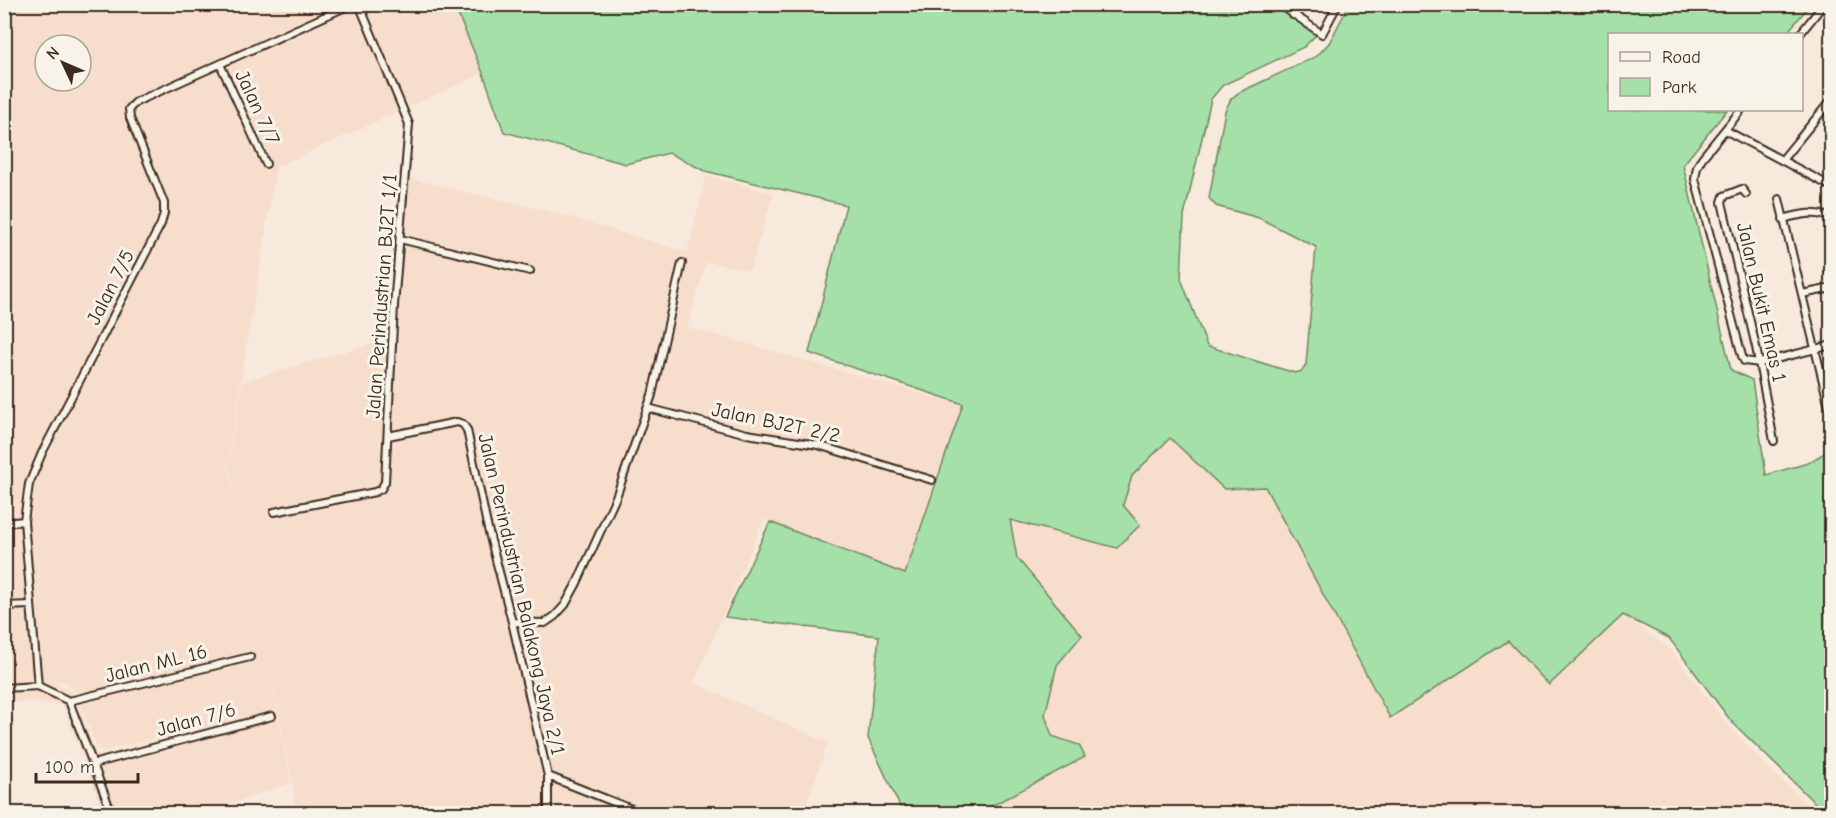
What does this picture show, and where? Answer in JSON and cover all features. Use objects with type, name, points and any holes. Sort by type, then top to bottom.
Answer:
[{"type":"street","name":"Jalan 7/5","points":[[38,686],[24,521],[29,484],[35,467],[161,224],[164,213],[164,203],[130,118],[129,109],[136,102],[352,4]]},
{"type":"street","name":"Jalan Perindustrian BJ2T 1/1","points":[[274,512],[349,499],[375,492],[381,489],[385,482],[394,306],[409,124],[359,4]]},
{"type":"street","points":[[1279,4],[1322,34],[1338,4]]},
{"type":"street","points":[[1293,15],[1299,4]]},
{"type":"street","points":[[1801,33],[1824,4]]},
{"type":"street","name":"Jalan 7/7","points":[[220,64],[266,164]]},
{"type":"street","points":[[1782,160],[1832,99]]},
{"type":"street","points":[[1740,111],[1702,159],[1697,167],[1695,179],[1742,356],[1744,361],[1760,363],[1832,345]]},
{"type":"street","points":[[1725,130],[1832,187]]},
{"type":"street","name":"Jalan Bukit Emas 1","points":[[1746,194],[1742,189],[1738,190],[1724,196],[1722,202],[1760,363],[1774,441]]},
{"type":"street","points":[[1779,199],[1832,419]]},
{"type":"street","points":[[1784,219],[1813,214],[1832,220]]},
{"type":"street","points":[[400,239],[530,271]]},
{"type":"street","points":[[512,622],[545,623],[565,605],[611,507],[648,408],[682,263]]},
{"type":"street","points":[[1802,294],[1832,288]]},
{"type":"street","name":"Jalan BJ2T 2/2","points":[[648,408],[747,434],[818,445],[932,480]]},
{"type":"street","name":"Jalan Perindustrian Balakong Jaya 2/1","points":[[388,436],[457,422],[464,424],[467,430],[487,525],[548,776],[548,813]]},
{"type":"street","points":[[4,523],[24,521]]},
{"type":"street","points":[[4,606],[31,605]]},
{"type":"street","name":"Jalan ML 16","points":[[69,701],[250,657]]},
{"type":"street","points":[[4,688],[38,686],[69,701],[112,813]]},
{"type":"street","name":"Jalan 7/6","points":[[93,764],[272,716]]},
{"type":"street","points":[[548,776],[644,813]]},
{"type":"shaded area","points":[[4,5],[454,5],[483,73],[276,167],[227,464],[238,515],[228,463],[242,382],[388,339],[398,176],[556,213],[687,252],[706,176],[773,193],[750,270],[707,262],[687,327],[962,405],[903,577],[764,519],[694,683],[828,743],[803,813],[295,813],[293,784],[264,642],[291,783],[202,813],[104,813],[64,707],[59,704],[5,701]],"holes":[[[52,681],[66,682],[77,692],[95,743],[101,751],[236,719],[101,755],[96,753],[75,694]]]},
{"type":"shaded area","points":[[1170,438],[1224,489],[1265,487],[1390,717],[1508,641],[1549,685],[1623,615],[1672,651],[1723,720],[1763,763],[1806,803],[1796,814],[978,814],[1084,757],[1079,745],[1052,736],[1045,715],[1057,665],[1082,635],[1017,558],[1010,519],[1123,505],[1132,476]]},
{"type":"green space","points":[[454,5],[1275,5],[1317,34],[1304,47],[1223,85],[1211,99],[1184,216],[1181,279],[1207,346],[1295,373],[1302,371],[1306,365],[1316,247],[1259,218],[1216,206],[1209,198],[1225,111],[1231,99],[1238,93],[1317,56],[1329,43],[1349,5],[1810,5],[1787,33],[1608,33],[1608,111],[1726,111],[1683,165],[1731,370],[1752,380],[1766,475],[1808,463],[1831,449],[1831,813],[1825,813],[1731,721],[1669,638],[1623,615],[1549,685],[1508,641],[1390,718],[1265,487],[1224,489],[1170,438],[1132,476],[1123,505],[1140,525],[1117,548],[1010,520],[1017,558],[1082,635],[1057,665],[1045,715],[1052,736],[1079,745],[1085,757],[978,813],[903,813],[868,738],[879,636],[725,617],[770,522],[905,574],[963,404],[809,353],[846,205],[705,171],[669,153],[626,164],[504,132],[483,73]]}]
